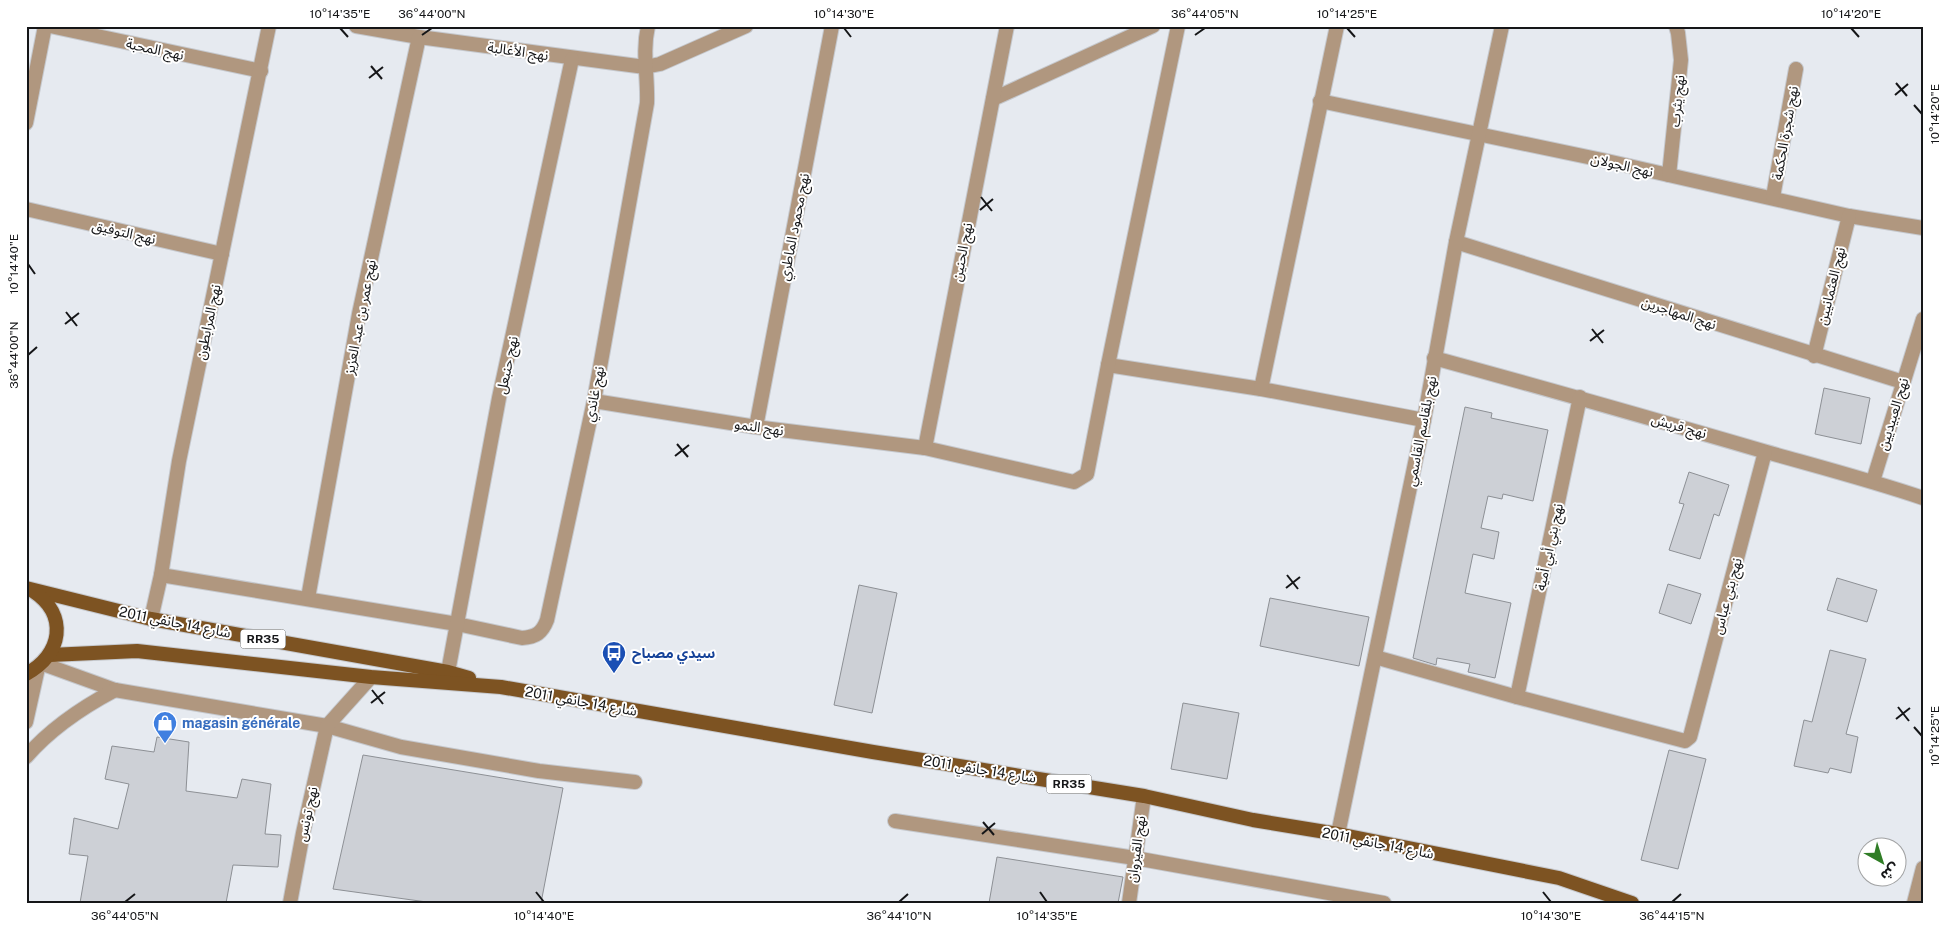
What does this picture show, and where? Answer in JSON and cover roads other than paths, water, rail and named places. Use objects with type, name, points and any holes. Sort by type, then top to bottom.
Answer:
[{"type":"main road","name":"شارع 14 جانفي 2011","points":[[26,588],[151,619],[448,672],[500,687]]},
{"type":"main road","name":"RR35","points":[[26,588],[35,592],[46,601],[54,613],[57,627],[56,642],[39,665]]},
{"type":"main road","name":"شارع 14 جانفي 2011","points":[[39,665],[137,651],[371,677],[500,687],[1144,796],[1253,820],[1338,834],[1559,878],[1632,903]]},
{"type":"street","points":[[26,123],[45,26]]},
{"type":"street","name":"نهج المحبة","points":[[50,26],[261,72]]},
{"type":"street","name":"نهج المرابطون","points":[[151,619],[161,575],[179,461],[270,26]]},
{"type":"street","name":"نهج الأغالبة","points":[[356,26],[419,38],[645,67],[660,64],[746,26]]},
{"type":"street","name":"نهج غاندي","points":[[457,624],[522,638],[532,637],[543,629],[549,610],[594,400],[647,103],[648,82],[644,56],[648,26]]},
{"type":"street","name":"نهج محمود الماطري","points":[[756,427],[832,26]]},
{"type":"street","name":"نهج الحنين","points":[[925,448],[1007,26]]},
{"type":"street","points":[[992,99],[1153,26]]},
{"type":"street","name":"نهج النمو","points":[[594,400],[756,427],[925,448],[1074,482],[1087,474],[1178,26]]},
{"type":"street","points":[[1261,389],[1337,26]]},
{"type":"street","name":"نهج بلقاسم القاسمي","points":[[1338,834],[1424,420],[1456,242],[1502,26]]},
{"type":"street","name":"نهج يثرب","points":[[1669,175],[1681,60],[1676,26]]},
{"type":"street","name":"نهج عمر بن عبد العزيز","points":[[308,598],[359,314],[419,38]]},
{"type":"street","name":"نهج حنبعل","points":[[448,672],[500,398],[572,59]]},
{"type":"street","name":"نهج شجرة الحكمة","points":[[1773,197],[1796,69]]},
{"type":"street","name":"نهج الجولان","points":[[1320,101],[1773,197],[1849,216],[1923,228]]},
{"type":"street","name":"نهج التوفيق","points":[[26,209],[222,254]]},
{"type":"street","name":"نهج العثمانيين","points":[[1814,356],[1849,216]]},
{"type":"street","name":"نهج المهاجرين","points":[[1456,242],[1814,356],[1903,382]]},
{"type":"street","name":"نهج العبيديين","points":[[1873,481],[1923,319]]},
{"type":"street","name":"نهج قريش","points":[[1434,358],[1580,397],[1765,452],[1873,481],[1923,498]]},
{"type":"street","points":[[1108,365],[1261,389],[1424,420]]},
{"type":"street","name":"نهج بني أبي أمية","points":[[1517,698],[1580,397]]},
{"type":"street","name":"نهج بني عباس","points":[[1517,698],[1685,741],[1688,739],[1765,452]]},
{"type":"street","points":[[161,575],[457,624]]},
{"type":"street","points":[[1375,657],[1517,698]]},
{"type":"street","points":[[26,722],[39,665],[115,690],[327,726],[401,747],[539,770],[635,782]]},
{"type":"street","points":[[327,726],[371,677]]},
{"type":"street","points":[[26,757],[59,724],[115,690]]},
{"type":"street","name":"نهج تونس","points":[[290,903],[303,833],[327,726]]},
{"type":"street","name":"نهج القيروان","points":[[1129,903],[1144,796]]},
{"type":"street","points":[[895,820],[1135,858],[1384,903]]},
{"type":"street","points":[[1914,903],[1923,868]]},
{"type":"place","name":"سيدي مصباح","points":[[614,674]]},
{"type":"place","name":"magasin générale","points":[[165,744]]}]
